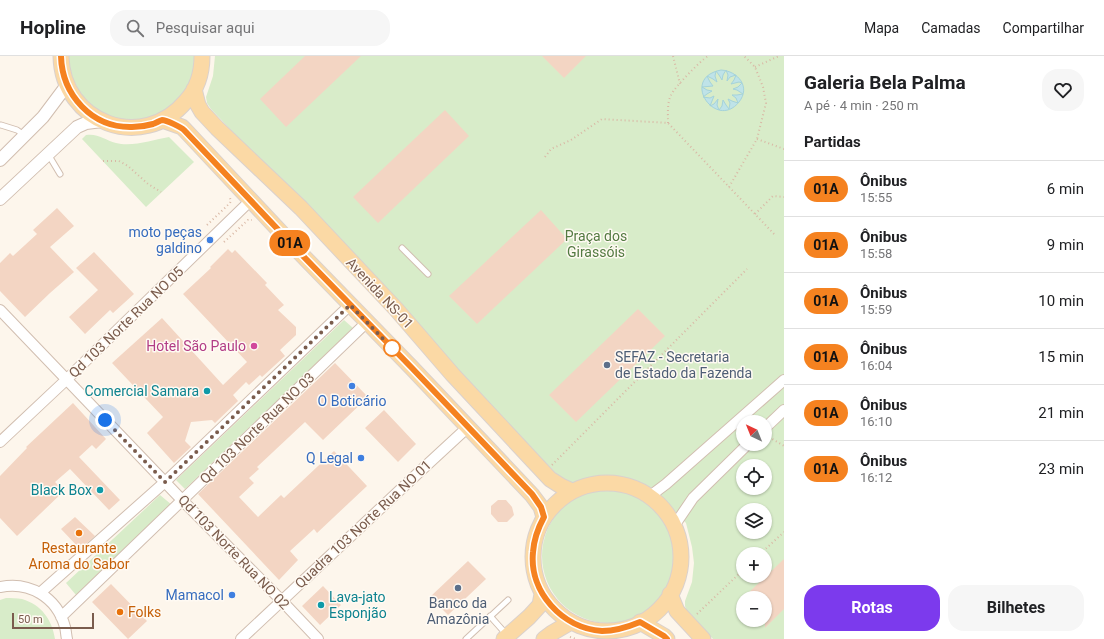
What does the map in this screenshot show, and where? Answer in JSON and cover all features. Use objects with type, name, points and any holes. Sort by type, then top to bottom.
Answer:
[{"type":"main road","points":[[61,56],[62,71],[67,85],[72,95],[81,106],[102,121],[118,126],[132,127],[146,126],[162,120],[183,105],[194,89],[201,70],[202,56]]},
{"type":"main road","name":"Avenida NS-01","points":[[194,89],[198,105],[202,112],[217,128],[301,208],[396,309],[453,375],[550,479],[572,491]]},
{"type":"main road","name":"Avenida NS-01","points":[[162,120],[182,127],[303,256],[532,494],[541,507],[544,517]]},
{"type":"main road","points":[[612,483],[632,487],[650,496],[668,515],[680,543],[681,558],[679,574],[670,594],[656,611],[640,622],[620,629],[602,631],[584,627],[571,622],[559,614],[542,594],[537,582],[533,564],[533,552],[537,530],[544,517],[562,497],[572,491],[593,484],[612,483]]},
{"type":"main road","points":[[506,638],[540,605],[542,594]]},
{"type":"main road","points":[[670,594],[677,611],[703,639]]},
{"type":"main road","points":[[544,639],[552,632],[571,622]]},
{"type":"main road","points":[[640,622],[667,639]]},
{"type":"street","points":[[0,160],[43,117],[67,85]]},
{"type":"street","points":[[0,200],[79,126],[86,123],[102,121]]},
{"type":"street","name":"Qd 103 Norte Rua NO 05","points":[[0,442],[251,200]]},
{"type":"street","name":"Qd 103 Norte Rua NO 03","points":[[40,593],[165,482],[350,305]]},
{"type":"street","name":"Qd 103 Norte Rua NO 02","points":[[0,310],[182,500],[282,600],[318,639]]},
{"type":"street","name":"Qd 103 Norte Rua NO 03","points":[[62,617],[367,322]]},
{"type":"street","points":[[650,496],[666,484],[784,380]]},
{"type":"street","points":[[772,421],[784,410]]},
{"type":"street","name":"Quadra 103 Norte Rua NO 01","points":[[241,639],[468,427]]},
{"type":"street","points":[[674,526],[693,498],[741,451]]},
{"type":"street","points":[[0,587],[10,585],[29,588],[40,593],[54,605],[62,617],[67,639]]},
{"type":"lane","points":[[0,125],[16,130],[25,136]]},
{"type":"lane","points":[[48,154],[60,174]]},
{"type":"lane","points":[[402,248],[428,274]]},
{"type":"lane","points":[[466,639],[508,600]]},
{"type":"lane","points":[[490,616],[506,638]]},
{"type":"path","points":[[673,56],[680,84]]},
{"type":"path","points":[[668,123],[668,106],[671,95],[705,57],[708,56]]},
{"type":"path","points":[[729,187],[757,139],[766,103],[763,87],[755,67],[744,56]]},
{"type":"path","points":[[755,67],[779,56]]},
{"type":"path","points":[[545,157],[551,149],[571,140],[602,119],[668,123],[774,235]]},
{"type":"path","points":[[757,139],[784,149]]},
{"type":"path","points":[[103,161],[119,162],[128,166],[148,184],[161,192]]},
{"type":"path","points":[[754,214],[773,196],[784,197]]},
{"type":"path","points":[[207,225],[230,203],[230,198]]},
{"type":"path","points":[[224,242],[248,220],[252,220]]},
{"type":"path","points":[[544,472],[747,269]]},
{"type":"path","points":[[772,439],[784,446]]},
{"type":"path","points":[[768,547],[784,532]]},
{"type":"path","points":[[687,623],[736,577]]},
{"type":"green space","points":[[68,56],[196,56],[192,78],[186,91],[171,107],[150,118],[131,120],[115,118],[97,110],[83,98],[71,75]]},
{"type":"green space","name":"Praça dos Girassóis","points":[[215,56],[784,56],[784,639],[713,639],[687,611],[685,606],[685,601],[692,582],[694,563],[686,523],[654,489],[632,482],[617,480],[596,481],[576,487],[564,482],[211,109],[207,103],[206,97],[213,76]]},
{"type":"green space","points":[[86,135],[98,136],[112,142],[122,144],[142,143],[169,137],[194,162],[146,207],[82,139]]},
{"type":"green space","points":[[344,320],[353,328],[185,489],[176,480]]},
{"type":"green space","points":[[616,489],[641,497],[661,514],[671,530],[675,543],[675,569],[671,582],[665,593],[651,608],[635,618],[622,622],[602,623],[577,615],[557,598],[547,582],[543,569],[542,549],[550,524],[567,504],[583,494],[596,490]]},
{"type":"green space","points":[[160,495],[172,505],[76,595],[66,583]]},
{"type":"green space","points":[[6,598],[22,599],[40,609],[49,620],[55,639],[0,639],[0,600]]},
{"type":"water","points":[[721,70],[726,71],[722,80],[719,75],[717,72]]},
{"type":"water","points":[[726,71],[735,75],[730,77],[727,81],[728,75]]},
{"type":"water","points":[[716,72],[715,76],[717,82],[708,76]]},
{"type":"water","points":[[736,76],[742,83],[739,82],[731,84]]},
{"type":"water","points":[[707,77],[713,86],[703,87],[703,82]]},
{"type":"water","points":[[742,83],[744,91],[743,94],[733,89]]},
{"type":"water","points":[[702,87],[712,91],[704,96]]},
{"type":"water","points":[[743,94],[738,103],[736,98],[732,95]]},
{"type":"water","points":[[714,96],[710,105],[705,97],[710,98]]},
{"type":"water","points":[[718,99],[717,105],[719,110],[711,106]]},
{"type":"water","points":[[728,99],[738,103],[730,109],[719,110],[722,106],[723,100],[729,109],[730,103]]},
{"type":"building","points":[[305,56],[361,56],[286,127],[260,99]]},
{"type":"building","points":[[542,56],[586,56],[564,78]]},
{"type":"building","points":[[445,110],[469,136],[378,223],[353,197]]},
{"type":"building","points":[[57,208],[74,226],[50,247],[74,272],[25,317],[0,291],[0,263],[10,253],[13,256],[37,234],[33,230]]},
{"type":"building","points":[[541,210],[567,239],[477,324],[449,296]]},
{"type":"building","points":[[228,249],[232,253],[235,250],[267,283],[265,285],[284,305],[278,310],[296,327],[296,335],[280,350],[285,356],[262,377],[260,375],[249,385],[246,382],[233,395],[238,401],[215,423],[212,420],[191,422],[185,441],[191,447],[174,463],[147,433],[163,417],[112,363],[162,318],[223,385],[247,362],[183,294],[211,268],[210,267]]},
{"type":"building","points":[[94,252],[134,294],[113,313],[110,310],[85,334],[69,317],[98,290],[76,268]]},
{"type":"building","name":"SEFAZ - Secretaria de Estado da Fazenda","points":[[638,309],[665,336],[576,422],[549,395]]},
{"type":"building","points":[[335,363],[368,397],[323,440],[305,422],[257,467],[259,469],[249,478],[254,483],[239,497],[258,517],[281,495],[284,498],[334,451],[367,486],[317,533],[314,529],[290,551],[298,560],[279,580],[198,494]]},
{"type":"building","points":[[73,403],[106,439],[96,449],[92,445],[79,457],[120,500],[109,510],[70,469],[55,482],[64,491],[17,536],[0,518],[0,476],[27,448],[26,447]]},
{"type":"building","points":[[384,410],[416,444],[398,462],[365,428]]},
{"type":"building","points":[[498,500],[506,500],[512,507],[514,515],[507,522],[498,522],[491,514],[491,506]]},
{"type":"building","name":"Restaurante Aroma do Sabor","points":[[75,517],[95,536],[80,549],[61,529]]},
{"type":"building","points":[[784,559],[784,609],[772,621],[772,591],[750,591],[759,583],[772,583],[772,570]]},
{"type":"building","name":"Banco da Amazônia","points":[[468,561],[486,579],[448,615],[430,597]]},
{"type":"building","name":"Folks","points":[[111,584],[147,621],[128,639],[92,602]]},
{"type":"building","name":"Lava-jato Esponjão","points":[[323,586],[341,605],[320,625],[302,606]]},
{"type":"bus line","name":"01A","points":[[61,56],[63,75],[67,85],[81,106],[94,117],[110,124],[126,127],[146,126],[162,120],[182,127],[303,256],[532,494],[541,507],[544,517],[537,530],[534,541],[533,564],[537,582],[542,594],[559,614],[571,622],[602,631],[620,629],[640,622],[667,639]]},
{"type":"place","name":"moto peças galdino","points":[[210,240]]},
{"type":"place","name":"Hotel São Paulo","points":[[254,346]]},
{"type":"place","name":"SEFAZ - Secretaria de Estado da Fazenda","points":[[607,365]]},
{"type":"place","name":"O Boticário","points":[[352,386]]},
{"type":"place","name":"Comercial Samara","points":[[207,391]]},
{"type":"place","name":"Q Legal","points":[[361,458]]},
{"type":"place","name":"Black Box","points":[[100,490]]},
{"type":"place","name":"Restaurante Aroma do Sabor","points":[[79,533]]},
{"type":"place","name":"Banco da Amazônia","points":[[458,588]]},
{"type":"place","name":"Mamacol","points":[[232,595]]},
{"type":"place","name":"Lava-jato Esponjão","points":[[321,605]]},
{"type":"place","name":"Folks","points":[[120,612]]},
{"type":"route","points":[[105,420],[165,482],[350,305],[392,348]]}]
